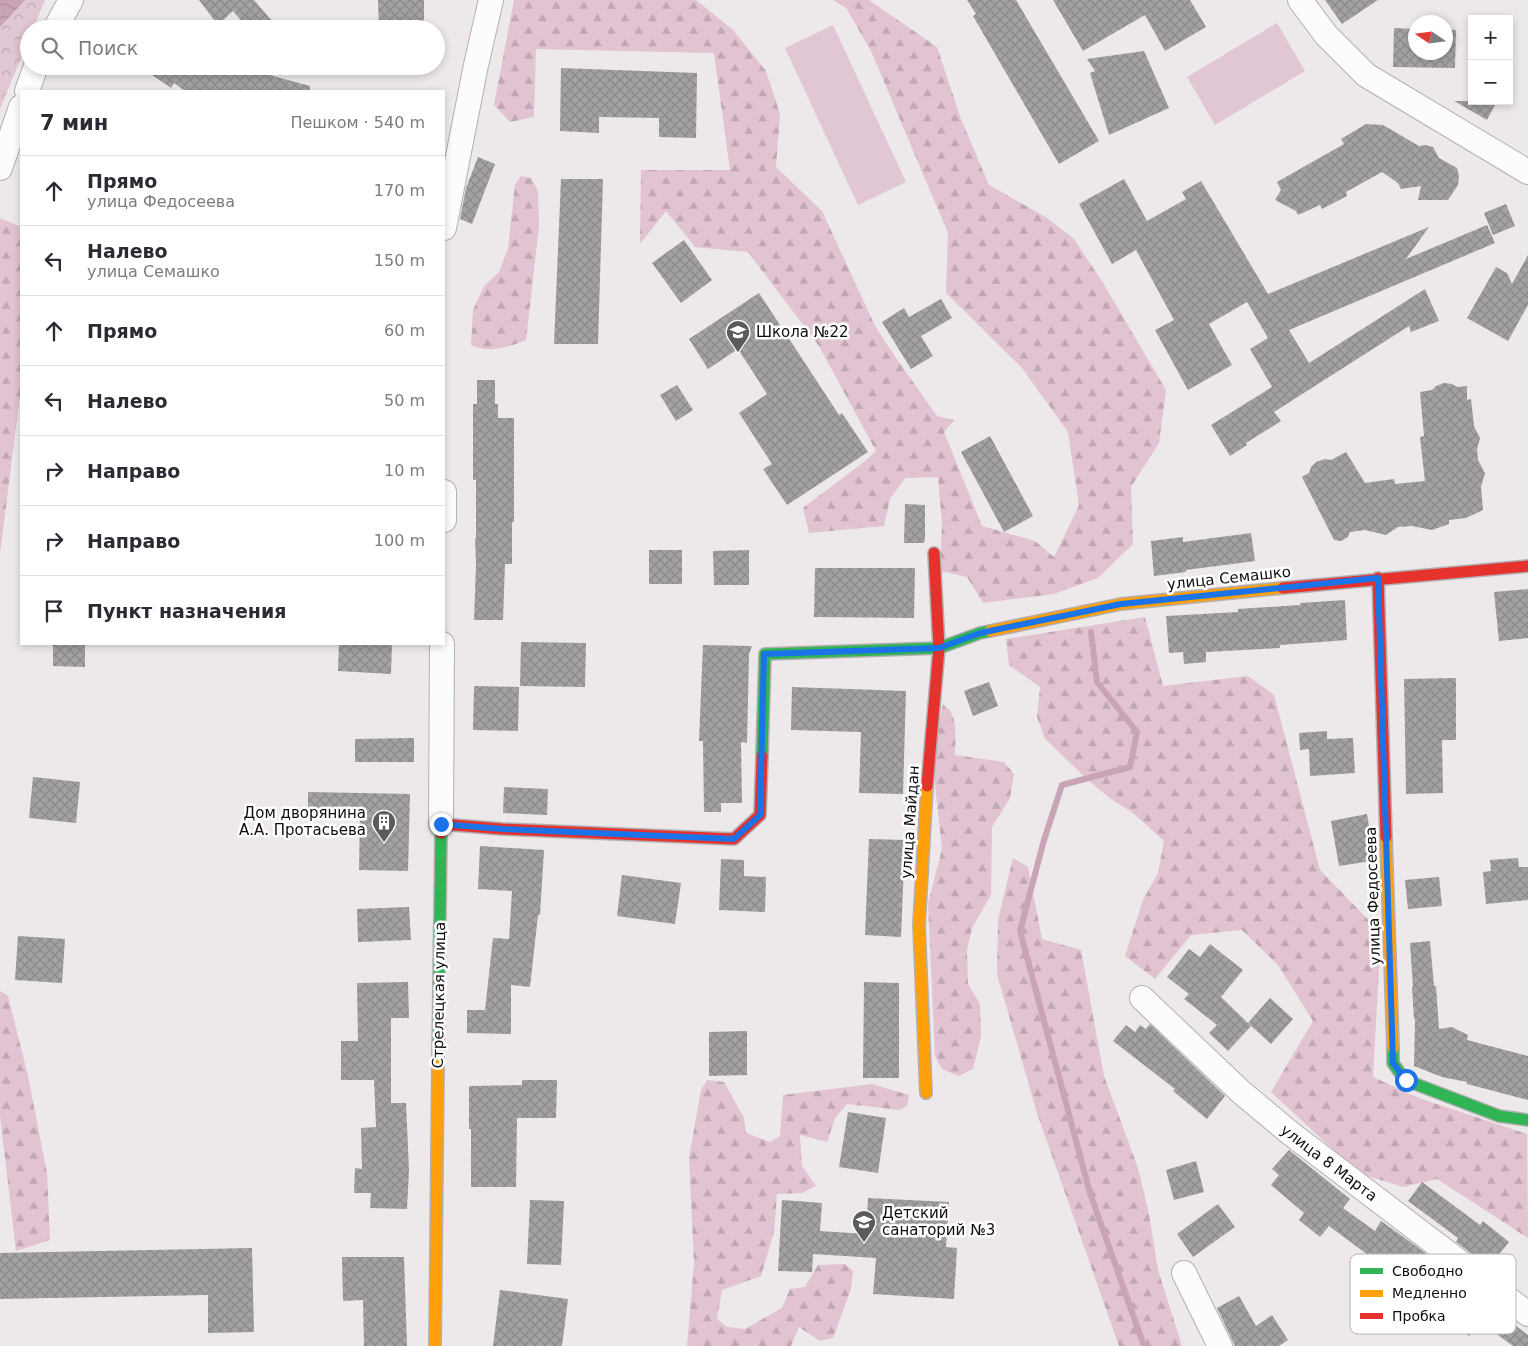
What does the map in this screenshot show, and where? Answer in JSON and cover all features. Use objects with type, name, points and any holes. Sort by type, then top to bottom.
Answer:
[{"type":"street","points":[[60,20],[71,0]]},
{"type":"street","points":[[445,223],[476,65],[491,0]]},
{"type":"street","points":[[1300,0],[1326,35],[1366,76],[1528,172]]},
{"type":"street","points":[[27,90],[33,75]]},
{"type":"street","points":[[0,168],[20,110]]},
{"type":"street","name":"улица Майдан","points":[[926,1093],[919,924],[925,814],[939,648],[934,553]]},
{"type":"street","name":"улица Семашко","points":[[441,824],[502,829],[734,839],[760,815],[764,654],[939,648],[980,633],[1121,604],[1378,578],[1528,566]]},
{"type":"street","name":"улица Федосеева","points":[[1378,578],[1393,1063],[1406,1080],[1499,1116],[1528,1120]]},
{"type":"street","name":"Стрелецкая улица","points":[[435,1346],[442,645]]},
{"type":"street","name":"улица 8 Марта","points":[[1142,998],[1240,1092],[1290,1133],[1449,1254]]},
{"type":"street","points":[[1184,1273],[1220,1346]]},
{"type":"street","name":"улица 8 Марта","points":[[1516,1305],[1528,1314]]},
{"type":"green space","points":[[0,0],[45,0],[37,20],[20,20],[20,61],[0,109]]},
{"type":"green space","points":[[514,0],[696,0],[733,30],[766,71],[780,114],[776,167],[822,211],[875,326],[937,416],[954,420],[944,432],[982,526],[1035,541],[1054,557],[1079,505],[1068,432],[1022,368],[946,293],[948,233],[871,51],[846,8],[833,0],[869,0],[937,47],[961,119],[989,185],[1047,218],[1074,239],[1103,283],[1166,390],[1159,443],[1131,487],[1133,544],[1098,578],[1054,594],[983,603],[967,577],[940,571],[942,523],[938,477],[905,478],[890,499],[884,526],[809,533],[803,508],[876,451],[819,346],[748,252],[695,247],[666,211],[640,244],[641,170],[730,170],[714,53],[536,49],[534,117],[510,122],[494,105]]},
{"type":"green space","points":[[1277,23],[1305,71],[1215,125],[1187,77]]},
{"type":"green space","points":[[833,25],[906,182],[858,205],[785,48]]},
{"type":"green space","points":[[521,176],[531,178],[538,191],[539,226],[526,340],[492,349],[478,348],[471,345],[473,310],[484,286],[499,272],[508,249],[515,184]]},
{"type":"green space","points":[[0,218],[20,227],[20,396],[0,554]]},
{"type":"green space","points":[[1145,617],[1163,686],[1248,676],[1274,695],[1320,870],[1381,933],[1373,1077],[1419,1098],[1527,1134],[1528,1238],[1437,1179],[1403,1187],[1358,1173],[1271,1092],[1313,1021],[1278,965],[1242,930],[1191,935],[1155,979],[1125,956],[1143,900],[1158,873],[1164,841],[1133,813],[1111,799],[1089,781],[1045,739],[1037,717],[1040,687],[1009,665],[1006,639]]},
{"type":"green space","points":[[943,704],[948,708],[954,720],[955,755],[1004,762],[1014,774],[1010,798],[992,827],[991,895],[972,928],[967,950],[968,984],[980,1004],[981,1036],[973,1069],[959,1076],[942,1069],[935,1056],[928,903],[942,849],[932,756]]},
{"type":"green space","points":[[1013,858],[1028,867],[1042,939],[1081,950],[1104,1076],[1138,1168],[1149,1214],[1158,1270],[1182,1346],[1119,1346],[1037,1113],[997,974],[998,920]]},
{"type":"green space","points":[[0,991],[8,996],[28,1076],[47,1173],[50,1240],[16,1251],[0,1116]]},
{"type":"green space","points":[[707,1080],[724,1082],[744,1118],[746,1133],[770,1142],[780,1136],[783,1095],[872,1084],[909,1095],[907,1106],[900,1110],[847,1104],[835,1118],[827,1142],[800,1135],[802,1166],[816,1186],[802,1193],[777,1194],[774,1232],[761,1276],[722,1290],[717,1319],[727,1327],[745,1329],[782,1308],[790,1289],[805,1287],[818,1265],[845,1264],[853,1271],[851,1289],[833,1338],[820,1341],[799,1327],[791,1346],[687,1346],[694,1263],[689,1158],[701,1090]]},
{"type":"water","points":[[0,0],[25,0],[0,27]]},
{"type":"building","points":[[199,0],[254,0],[271,20],[240,20],[233,11],[223,20],[214,20]]},
{"type":"building","points":[[378,0],[424,0],[424,20],[379,20]]},
{"type":"building","points":[[967,0],[1016,0],[1099,141],[1059,164],[973,16],[976,14]]},
{"type":"building","points":[[1053,0],[1190,0],[1206,27],[1165,51],[1145,15],[1083,51]]},
{"type":"building","points":[[1325,0],[1378,0],[1342,24]]},
{"type":"building","points":[[1394,28],[1408,29],[1408,60],[1453,60],[1453,30],[1456,30],[1455,68],[1393,67]]},
{"type":"building","points":[[1144,51],[1169,108],[1109,135],[1090,73],[1095,71],[1087,59]]},
{"type":"building","points":[[561,68],[697,73],[696,138],[659,137],[659,118],[599,117],[599,133],[560,131]]},
{"type":"building","points":[[152,75],[272,75],[310,86],[310,90],[184,90],[174,83],[171,88]]},
{"type":"building","points":[[1454,101],[1468,101],[1468,105],[1495,105],[1487,120]]},
{"type":"building","points":[[1366,124],[1383,125],[1419,146],[1433,147],[1439,158],[1457,168],[1459,176],[1458,185],[1448,200],[1418,200],[1421,186],[1401,189],[1398,183],[1382,172],[1346,192],[1347,196],[1322,209],[1320,205],[1298,215],[1296,211],[1275,200],[1281,190],[1277,182],[1344,144],[1341,139]]},
{"type":"building","points":[[478,157],[495,164],[472,224],[460,219],[466,188]]},
{"type":"building","points":[[561,179],[603,179],[598,344],[554,344]]},
{"type":"building","points":[[1124,179],[1147,221],[1186,199],[1182,192],[1201,181],[1268,294],[1429,227],[1406,259],[1487,225],[1495,243],[1289,330],[1309,363],[1425,289],[1439,321],[1411,332],[1409,326],[1274,412],[1281,421],[1246,443],[1247,445],[1230,456],[1211,425],[1272,387],[1250,349],[1268,338],[1247,302],[1209,324],[1232,365],[1188,390],[1155,330],[1174,320],[1136,250],[1112,264],[1079,204]]},
{"type":"building","points":[[1506,204],[1515,226],[1493,235],[1484,213]]},
{"type":"building","points":[[684,240],[712,280],[681,303],[652,263]]},
{"type":"building","points":[[1528,255],[1528,305],[1508,341],[1467,318],[1496,267],[1507,273],[1512,284]]},
{"type":"building","points":[[759,293],[839,415],[842,413],[868,452],[787,505],[763,469],[772,464],[739,413],[767,394],[738,349],[708,369],[689,339]]},
{"type":"building","points":[[941,299],[952,318],[921,336],[933,356],[911,369],[882,322],[904,308],[909,317]]},
{"type":"building","points":[[477,380],[495,380],[495,404],[498,404],[498,418],[514,418],[512,564],[505,564],[503,620],[474,620],[476,480],[473,480],[473,404],[477,404]]},
{"type":"building","points":[[1444,383],[1457,387],[1467,386],[1467,400],[1471,399],[1474,426],[1480,438],[1477,449],[1478,460],[1485,473],[1481,487],[1483,510],[1466,518],[1449,520],[1449,524],[1432,530],[1412,526],[1398,527],[1386,535],[1365,530],[1350,532],[1348,537],[1341,541],[1334,540],[1302,477],[1309,473],[1311,467],[1316,462],[1325,459],[1331,460],[1346,452],[1365,483],[1394,479],[1395,484],[1425,481],[1420,437],[1424,436],[1420,392],[1432,390]]},
{"type":"building","points":[[677,385],[693,410],[676,421],[660,395]]},
{"type":"building","points":[[990,436],[1033,516],[1004,532],[961,452]]},
{"type":"building","points":[[905,504],[925,505],[925,541],[923,543],[904,543]]},
{"type":"building","points":[[1251,533],[1255,561],[1154,576],[1151,541],[1183,537],[1183,542]]},
{"type":"building","points":[[649,550],[682,550],[682,584],[649,584]]},
{"type":"building","points":[[749,550],[749,585],[714,585],[713,551]]},
{"type":"building","points":[[815,568],[915,568],[914,618],[814,617]]},
{"type":"building","points":[[1528,589],[1528,638],[1499,641],[1494,592]]},
{"type":"building","points":[[1345,600],[1347,640],[1280,645],[1280,648],[1206,652],[1206,662],[1184,664],[1183,652],[1169,653],[1166,616],[1238,612],[1238,609]]},
{"type":"building","points":[[521,642],[586,643],[585,687],[520,686]]},
{"type":"building","points":[[53,645],[85,645],[85,667],[53,666]]},
{"type":"building","points":[[339,645],[392,645],[391,674],[338,671]]},
{"type":"building","points":[[703,645],[752,646],[749,654],[747,743],[741,742],[742,803],[721,803],[721,812],[704,812],[703,741],[699,741]]},
{"type":"building","points":[[1456,678],[1456,740],[1442,740],[1443,793],[1406,794],[1404,679]]},
{"type":"building","points":[[989,682],[998,706],[973,716],[964,691]]},
{"type":"building","points":[[474,686],[519,687],[518,731],[473,730]]},
{"type":"building","points":[[792,687],[906,691],[903,794],[859,793],[861,732],[791,730]]},
{"type":"building","points":[[1327,731],[1327,739],[1353,738],[1355,773],[1310,776],[1309,749],[1300,750],[1299,733]]},
{"type":"building","points":[[414,738],[414,762],[355,762],[355,739]]},
{"type":"building","points":[[33,777],[80,782],[76,823],[29,818]]},
{"type":"building","points":[[504,787],[548,789],[547,815],[503,813]]},
{"type":"building","name":"Дом дворянина А.А. Протасьева","points":[[308,792],[410,794],[408,871],[359,870],[360,815],[308,813]]},
{"type":"building","points":[[1367,814],[1371,861],[1339,866],[1331,821]]},
{"type":"building","points":[[869,839],[905,840],[901,937],[865,935]]},
{"type":"building","points":[[480,846],[544,850],[540,915],[538,915],[530,987],[511,985],[511,1034],[467,1033],[467,1010],[485,1010],[493,938],[509,939],[512,891],[478,889]]},
{"type":"building","points":[[1518,858],[1519,867],[1528,867],[1528,900],[1486,904],[1483,872],[1491,871],[1490,860]]},
{"type":"building","points":[[721,859],[744,860],[744,876],[766,877],[765,912],[719,910]]},
{"type":"building","points":[[622,875],[681,883],[675,924],[617,916]]},
{"type":"building","points":[[1439,877],[1442,906],[1408,909],[1405,880]]},
{"type":"building","points":[[409,907],[411,940],[358,942],[357,909]]},
{"type":"building","points":[[18,936],[65,939],[62,983],[15,980]]},
{"type":"building","points":[[1430,941],[1439,1029],[1452,1027],[1468,1035],[1467,1040],[1528,1056],[1528,1100],[1467,1084],[1467,1082],[1442,1077],[1414,1066],[1415,1019],[1410,943]]},
{"type":"building","points":[[1210,944],[1243,970],[1221,997],[1251,1026],[1228,1051],[1209,1033],[1217,1025],[1184,999],[1189,994],[1167,977],[1189,949],[1200,957]]},
{"type":"building","points":[[408,982],[409,1018],[391,1018],[391,1103],[406,1103],[409,1170],[407,1209],[370,1208],[371,1193],[354,1193],[355,1168],[362,1169],[361,1128],[376,1127],[374,1080],[341,1080],[341,1041],[358,1041],[357,983]]},
{"type":"building","points":[[864,982],[899,983],[899,1078],[863,1078]]},
{"type":"building","points":[[1270,998],[1293,1019],[1271,1044],[1248,1023]]},
{"type":"building","points":[[1150,1024],[1225,1096],[1207,1119],[1173,1091],[1175,1089],[1113,1041],[1126,1025],[1135,1032],[1140,1025],[1146,1029]]},
{"type":"building","points":[[747,1031],[747,1075],[709,1076],[709,1032]]},
{"type":"building","points":[[522,1080],[557,1080],[556,1118],[517,1118],[516,1187],[471,1187],[469,1086],[522,1085]]},
{"type":"building","points":[[848,1112],[886,1118],[878,1173],[839,1167]]},
{"type":"building","points":[[1289,1150],[1350,1199],[1343,1208],[1375,1231],[1381,1221],[1426,1254],[1367,1254],[1329,1226],[1320,1237],[1299,1220],[1304,1213],[1271,1185],[1279,1175],[1272,1169]]},
{"type":"building","points":[[1196,1161],[1204,1192],[1174,1200],[1166,1170]]},
{"type":"building","points":[[1422,1182],[1480,1225],[1483,1221],[1509,1242],[1499,1254],[1472,1254],[1456,1242],[1458,1238],[1408,1201]]},
{"type":"building","points":[[868,1198],[949,1202],[946,1247],[957,1248],[954,1299],[873,1294],[876,1258],[813,1254],[812,1272],[778,1271],[782,1200],[822,1203],[820,1231],[866,1234]]},
{"type":"building","points":[[530,1200],[564,1201],[561,1265],[527,1264]]},
{"type":"building","points":[[1218,1204],[1235,1227],[1193,1257],[1177,1234]]},
{"type":"building","points":[[252,1248],[254,1332],[208,1333],[208,1295],[0,1299],[0,1253]]},
{"type":"building","points":[[342,1257],[404,1257],[407,1346],[364,1346],[363,1300],[343,1301]]},
{"type":"building","points":[[500,1290],[568,1299],[562,1346],[493,1346]]},
{"type":"building","points":[[1239,1296],[1256,1326],[1272,1315],[1288,1340],[1279,1346],[1235,1346],[1217,1308]]},
{"type":"building","points":[[1516,1326],[1528,1335],[1528,1346],[1513,1346],[1496,1334],[1516,1334]]},
{"type":"waterway","points":[[1091,632],[1097,682],[1137,732],[1130,767],[1062,785],[1044,840],[1020,931],[1090,1193],[1144,1346]]},
{"type":"traffic: fast","points":[[762,756],[765,654],[939,648],[990,631]]},
{"type":"traffic: fast","points":[[438,1064],[441,833]]},
{"type":"traffic: fast","points":[[1393,1048],[1393,1063],[1405,1080],[1499,1116],[1528,1120]]},
{"type":"traffic: slow","points":[[990,631],[1121,604],[1283,588]]},
{"type":"traffic: slow","points":[[926,1093],[919,925],[927,786]]},
{"type":"traffic: slow","points":[[1386,837],[1393,1048]]},
{"type":"traffic: slow","points":[[435,1346],[438,1064]]},
{"type":"traffic: jam","points":[[927,786],[939,648],[934,553]]},
{"type":"traffic: jam","points":[[1283,588],[1528,566]]},
{"type":"traffic: jam","points":[[1378,578],[1386,837]]},
{"type":"traffic: jam","points":[[441,833],[441,824],[502,829],[734,839],[760,815],[762,756]]},
{"type":"place","name":"Школа №22","points":[[738,353]]},
{"type":"place","name":"Дом дворянина А.А. Протасьева","points":[[384,843]]},
{"type":"place","name":"Детский санаторий №3","points":[[864,1243]]},
{"type":"route","points":[[441,824],[502,829],[734,839],[760,815],[764,654],[939,648],[980,633],[1121,604],[1378,578],[1393,1063],[1406,1080]]}]
